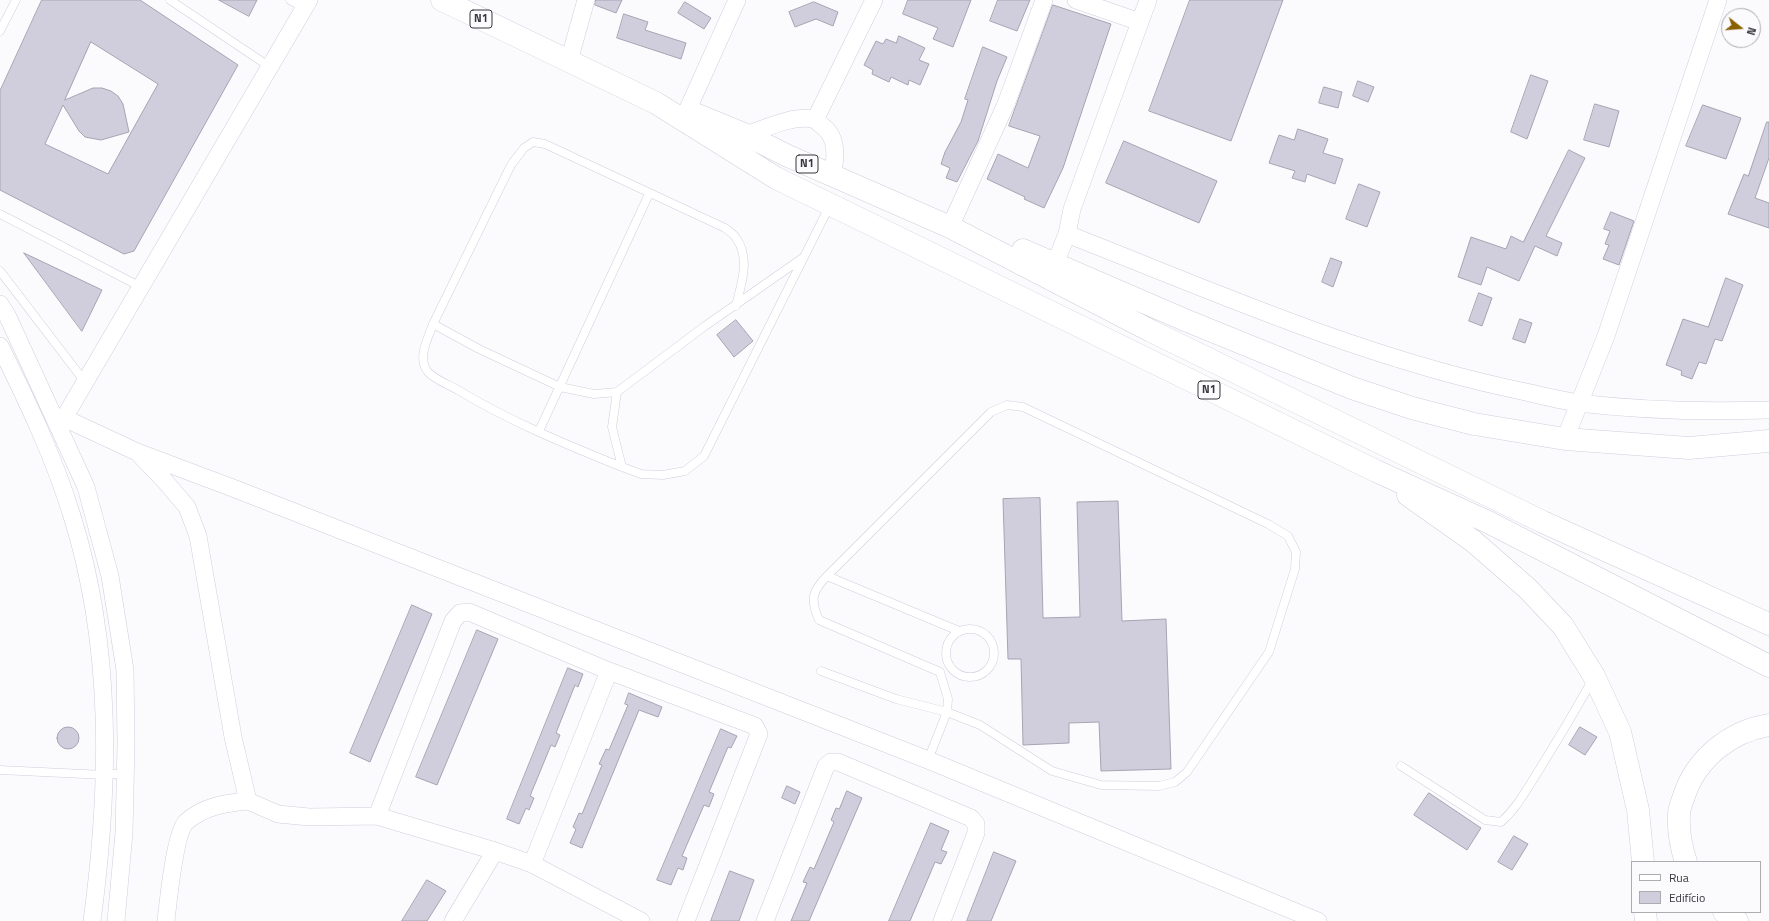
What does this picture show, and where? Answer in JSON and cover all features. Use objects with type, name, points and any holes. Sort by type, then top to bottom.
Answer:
[{"type":"highway","name":"N1","points":[[442,0],[656,103],[776,178],[1376,471],[1488,522],[1769,666]]},
{"type":"highway","name":"N1","points":[[656,103],[687,111],[746,135],[953,229],[1151,331],[1544,522],[1769,624]]},
{"type":"highway","points":[[953,229],[996,238],[1192,323],[1352,388],[1412,408],[1474,424],[1565,439],[1689,448],[1769,441]]},
{"type":"highway","points":[[1376,471],[1429,511],[1473,540],[1527,588],[1563,626],[1594,676],[1620,732],[1638,810],[1643,861]]},
{"type":"highway","points":[[1686,861],[1680,845],[1679,813],[1688,784],[1702,762],[1727,741],[1746,732],[1769,725]]},
{"type":"highway","points":[[1725,913],[1737,921]]},
{"type":"street","points":[[569,61],[586,0]]},
{"type":"street","points":[[687,111],[737,0]]},
{"type":"street","points":[[815,120],[874,0]]},
{"type":"street","points":[[953,229],[1006,104],[1044,0]]},
{"type":"street","points":[[1076,0],[1140,22]]},
{"type":"street","points":[[1055,264],[1067,234],[1072,209],[1148,0]]},
{"type":"street","points":[[1565,439],[1616,306],[1718,0]]},
{"type":"street","points":[[61,421],[270,67],[301,3]]},
{"type":"street","points":[[746,135],[779,122],[798,119],[815,120],[828,131],[833,142],[835,160],[832,175]]},
{"type":"street","points":[[1067,234],[1325,335],[1446,374],[1579,403],[1652,408],[1739,411],[1769,410]]},
{"type":"street","points":[[0,304],[61,421],[86,487],[110,576],[125,670],[126,773],[124,833],[116,921]]},
{"type":"street","points":[[0,346],[38,425],[72,516],[84,565],[102,670],[106,730],[105,775],[92,921]]},
{"type":"street","points":[[61,421],[928,760],[1318,921]]},
{"type":"street","points":[[137,452],[164,480],[187,508],[198,536],[233,737],[248,801]]},
{"type":"street","points":[[377,816],[453,621],[460,613],[469,612],[609,671],[755,726],[758,729],[759,734],[686,921]]},
{"type":"street","points":[[532,864],[609,671]]},
{"type":"street","points":[[765,921],[826,766],[831,762],[838,762],[971,818],[976,824],[976,833],[942,921]]},
{"type":"street","points":[[166,921],[178,839],[185,823],[205,809],[224,803],[248,801],[278,814],[309,817],[377,816],[495,850],[532,864],[641,921]]},
{"type":"street","points":[[453,921],[495,850]]},
{"type":"lane","points":[[0,31],[16,0]]},
{"type":"lane","points":[[170,0],[270,67]]},
{"type":"lane","points":[[736,306],[744,272],[741,249],[736,238],[725,228],[649,194],[545,144],[533,142],[524,148],[511,165],[433,324],[424,352],[423,361],[428,373],[472,399],[539,431],[622,467],[641,474],[663,475],[685,471],[704,456],[830,205]]},
{"type":"lane","points":[[539,431],[649,194]]},
{"type":"lane","points":[[0,214],[141,287]]},
{"type":"lane","points":[[433,324],[479,349],[560,387],[594,394],[617,392],[698,331],[736,306],[804,257]]},
{"type":"lane","points":[[0,271],[85,382]]},
{"type":"lane","points":[[617,392],[612,427],[622,467]]},
{"type":"lane","points":[[821,671],[896,699],[947,712],[980,725],[1052,771],[1101,785],[1159,786],[1175,782],[1187,772],[1269,652],[1295,569],[1296,552],[1288,536],[1268,524],[1023,407],[1007,405],[991,412],[817,586],[813,599],[819,620],[940,672]]},
{"type":"lane","points":[[827,576],[959,631]]},
{"type":"lane","points":[[974,629],[987,635],[994,649],[992,664],[982,675],[967,678],[960,676],[948,666],[945,656],[946,646],[951,637],[959,631],[974,629]]},
{"type":"lane","points":[[940,672],[948,666]]},
{"type":"lane","points":[[928,760],[947,712],[948,699],[940,672]]},
{"type":"lane","points":[[1401,766],[1485,820],[1501,822],[1511,814],[1521,799],[1558,740],[1594,676]]},
{"type":"lane","points":[[0,770],[105,775],[126,773]]},
{"type":"building","points":[[42,0],[140,0],[238,65],[134,251],[124,254],[0,190],[0,91]],"holes":[[[91,42],[158,84],[108,174],[45,144],[63,105],[79,131],[85,137],[101,140],[129,132],[123,104],[118,96],[111,91],[102,88],[93,88],[65,100]]]},
{"type":"building","points":[[219,0],[257,0],[249,16]]},
{"type":"building","points":[[596,0],[622,0],[616,13],[595,5]]},
{"type":"building","points":[[908,0],[971,0],[953,47],[933,39],[938,28],[903,14]]},
{"type":"building","points":[[998,0],[1030,0],[1017,31],[990,21]]},
{"type":"building","points":[[1190,0],[1283,0],[1231,141],[1149,111]]},
{"type":"building","points":[[685,2],[711,18],[704,29],[678,13]]},
{"type":"building","points":[[814,2],[838,12],[833,26],[816,19],[795,27],[789,12]]},
{"type":"building","points":[[1053,5],[1111,24],[1063,168],[1044,208],[987,179],[998,154],[1028,168],[1040,136],[1009,126]]},
{"type":"building","points":[[624,14],[648,22],[645,30],[686,43],[681,59],[617,38]]},
{"type":"building","points":[[899,36],[925,48],[919,60],[929,64],[920,85],[909,80],[908,85],[891,77],[889,82],[872,74],[873,70],[864,65],[876,41],[883,44],[886,39],[896,43]]},
{"type":"building","points":[[983,47],[1007,57],[997,81],[978,141],[957,182],[946,178],[950,168],[941,164],[945,152],[961,122],[968,100],[965,99]]},
{"type":"building","points":[[1531,75],[1548,81],[1527,139],[1511,132]]},
{"type":"building","points":[[1358,81],[1374,87],[1368,102],[1353,96]]},
{"type":"building","points":[[1324,87],[1342,92],[1338,108],[1319,103]]},
{"type":"building","points":[[1595,104],[1619,111],[1609,147],[1584,140]]},
{"type":"building","points":[[1703,105],[1741,118],[1726,159],[1686,146]]},
{"type":"building","points":[[1767,122],[1769,122],[1769,158],[1755,198],[1769,203],[1769,228],[1728,214],[1744,174],[1748,176]]},
{"type":"building","points":[[1298,129],[1328,139],[1323,153],[1343,159],[1335,184],[1307,174],[1305,182],[1292,178],[1295,171],[1269,163],[1279,135],[1294,140]]},
{"type":"building","points":[[1124,141],[1217,181],[1199,223],[1106,183]]},
{"type":"building","points":[[1569,150],[1585,158],[1546,236],[1562,243],[1557,256],[1535,246],[1519,281],[1487,267],[1481,285],[1458,277],[1471,237],[1506,249],[1511,236],[1523,242]]},
{"type":"building","points":[[1359,184],[1380,192],[1367,227],[1346,219]]},
{"type":"building","points":[[1611,212],[1634,221],[1619,265],[1603,259],[1609,245],[1605,244],[1610,231],[1604,229]]},
{"type":"building","points":[[24,253],[102,290],[82,331]]},
{"type":"building","points":[[1331,258],[1342,262],[1333,287],[1322,282]]},
{"type":"building","points":[[1726,278],[1743,285],[1722,341],[1715,339],[1706,364],[1699,362],[1692,379],[1681,375],[1682,371],[1666,365],[1683,319],[1708,327]]},
{"type":"building","points":[[1479,293],[1492,298],[1482,326],[1469,321]]},
{"type":"building","points":[[1520,319],[1532,323],[1525,343],[1513,339]]},
{"type":"building","points":[[736,320],[753,341],[734,357],[717,335]]},
{"type":"building","points":[[1040,498],[1043,618],[1080,617],[1077,502],[1118,501],[1122,621],[1166,619],[1171,769],[1101,771],[1099,722],[1069,723],[1069,743],[1023,745],[1021,659],[1008,659],[1003,499]]},
{"type":"building","points":[[412,605],[432,614],[370,762],[350,753]]},
{"type":"building","points":[[477,630],[498,639],[437,785],[416,777]]},
{"type":"building","points":[[568,668],[583,674],[578,687],[575,685],[556,733],[560,735],[555,747],[551,745],[530,796],[534,798],[529,810],[526,808],[519,824],[507,819]]},
{"type":"building","points":[[629,693],[662,707],[658,717],[639,710],[582,848],[570,843],[576,829],[573,827],[579,813],[582,814],[602,765],[599,764],[606,749],[609,750],[628,705],[625,704]]},
{"type":"building","points":[[68,727],[76,730],[79,738],[76,746],[68,749],[60,746],[57,738],[60,730]]},
{"type":"building","points":[[1580,727],[1597,737],[1585,755],[1569,745]]},
{"type":"building","points":[[721,729],[737,736],[731,748],[728,747],[709,792],[714,794],[709,807],[704,805],[682,856],[687,858],[683,870],[678,868],[671,885],[657,880]]},
{"type":"building","points":[[787,786],[800,792],[795,804],[782,798]]},
{"type":"building","points":[[847,791],[862,798],[809,921],[791,921],[807,883],[803,882],[810,867],[814,869],[834,822],[831,820],[836,808],[839,809]]},
{"type":"building","points":[[1429,793],[1481,828],[1467,850],[1414,815]]},
{"type":"building","points":[[931,823],[949,831],[941,850],[947,852],[941,864],[935,862],[910,921],[889,921]]},
{"type":"building","points":[[1514,836],[1528,844],[1512,870],[1498,862]]},
{"type":"building","points":[[994,852],[1016,861],[991,921],[967,921]]},
{"type":"building","points":[[730,871],[754,880],[739,921],[711,921]]},
{"type":"building","points":[[427,880],[446,891],[427,921],[402,921]]}]
